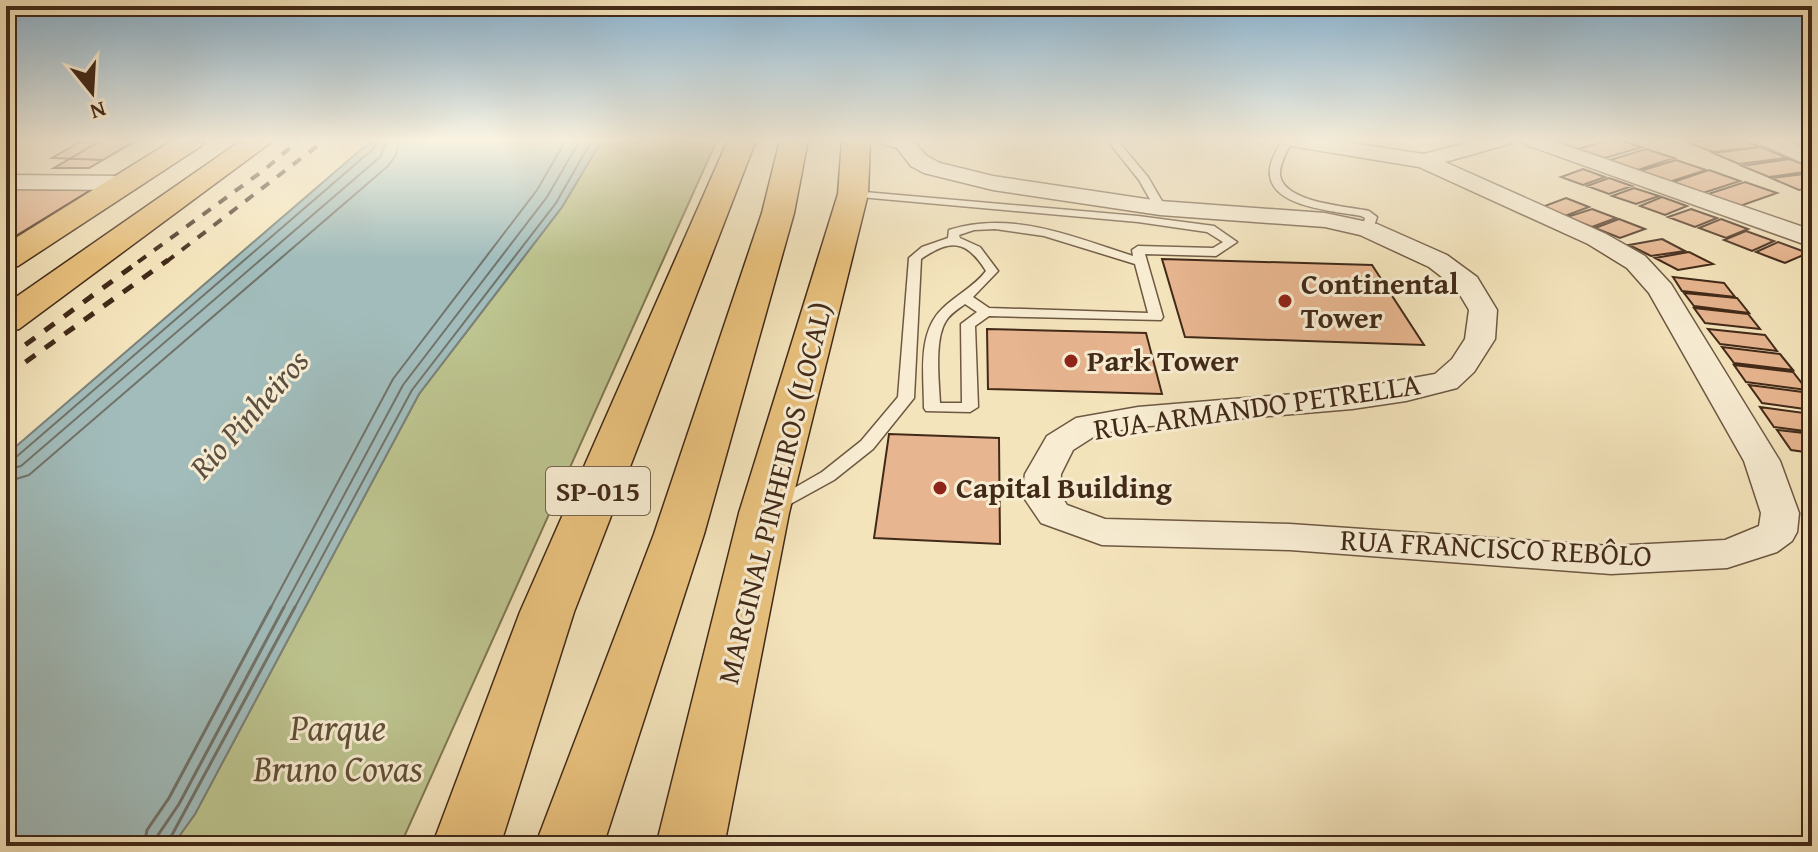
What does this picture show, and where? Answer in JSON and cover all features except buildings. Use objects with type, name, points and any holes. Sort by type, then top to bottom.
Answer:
[{"type":"highway","points":[[6,259],[129,180]]},
{"type":"highway","points":[[6,321],[204,180]]},
{"type":"highway","name":"SP-015","points":[[466,846],[547,612],[726,180]]},
{"type":"highway","points":[[569,846],[679,534],[778,213],[785,180]]},
{"type":"highway","name":"MARGINAL PINHEIROS (LOCAL)","points":[[690,846],[764,513],[853,194],[854,180]]},
{"type":"highway","points":[[6,304],[134,230]]},
{"type":"street","name":"RUA ARMANDO PETRELLA","points":[[982,180],[1160,208],[1325,220],[1368,229],[1438,261],[1467,283],[1483,310],[1480,339],[1463,365],[1446,381],[1406,391],[1339,400],[1138,417],[1088,425],[1059,444],[1043,474],[1041,495],[1054,514],[1102,532],[1153,534]]},
{"type":"street","name":"RUA FRANCISCO REBÔLO","points":[[1153,534],[1290,537],[1611,560],[1727,554],[1763,542],[1778,532],[1780,513],[1762,461],[1661,290],[1636,262],[1597,239],[1466,180]]},
{"type":"street","points":[[1644,180],[1812,239]]},
{"type":"street","points":[[6,182],[124,183]]},
{"type":"lane","points":[[1144,180],[1160,208]]},
{"type":"lane","points":[[1277,180],[1278,185],[1300,201],[1365,213],[1371,217],[1368,229]]},
{"type":"lane","points":[[853,194],[1138,219],[1210,229],[1231,242],[1216,252],[1138,250],[1156,317],[986,312],[965,298]]},
{"type":"lane","points":[[955,240],[953,233],[966,226],[990,224],[1022,228],[1141,262]]},
{"type":"lane","points":[[764,513],[828,476],[867,445],[906,398],[915,258],[934,243],[955,240],[973,247],[985,258],[992,271],[984,284],[938,321],[934,339],[932,408],[970,407],[968,324],[986,312]]},
{"type":"green space","name":"Parque Bruno Covas","points":[[578,180],[699,180],[400,846],[172,846],[195,814],[419,394],[562,207]]},
{"type":"water","name":"Rio Pinheiros","points":[[326,180],[578,180],[562,207],[419,394],[195,814],[172,846],[6,846],[6,455]]},
{"type":"railway","points":[[138,262],[251,180]]},
{"type":"railway","points":[[166,262],[273,180]]},
{"type":"railway","points":[[6,359],[141,260]]},
{"type":"railway","points":[[6,376],[168,260]]},
{"type":"place","name":"Continental Tower","points":[[1285,301]]},
{"type":"place","name":"Park Tower","points":[[1071,361]]},
{"type":"place","name":"Capital Building","points":[[940,488]]}]
